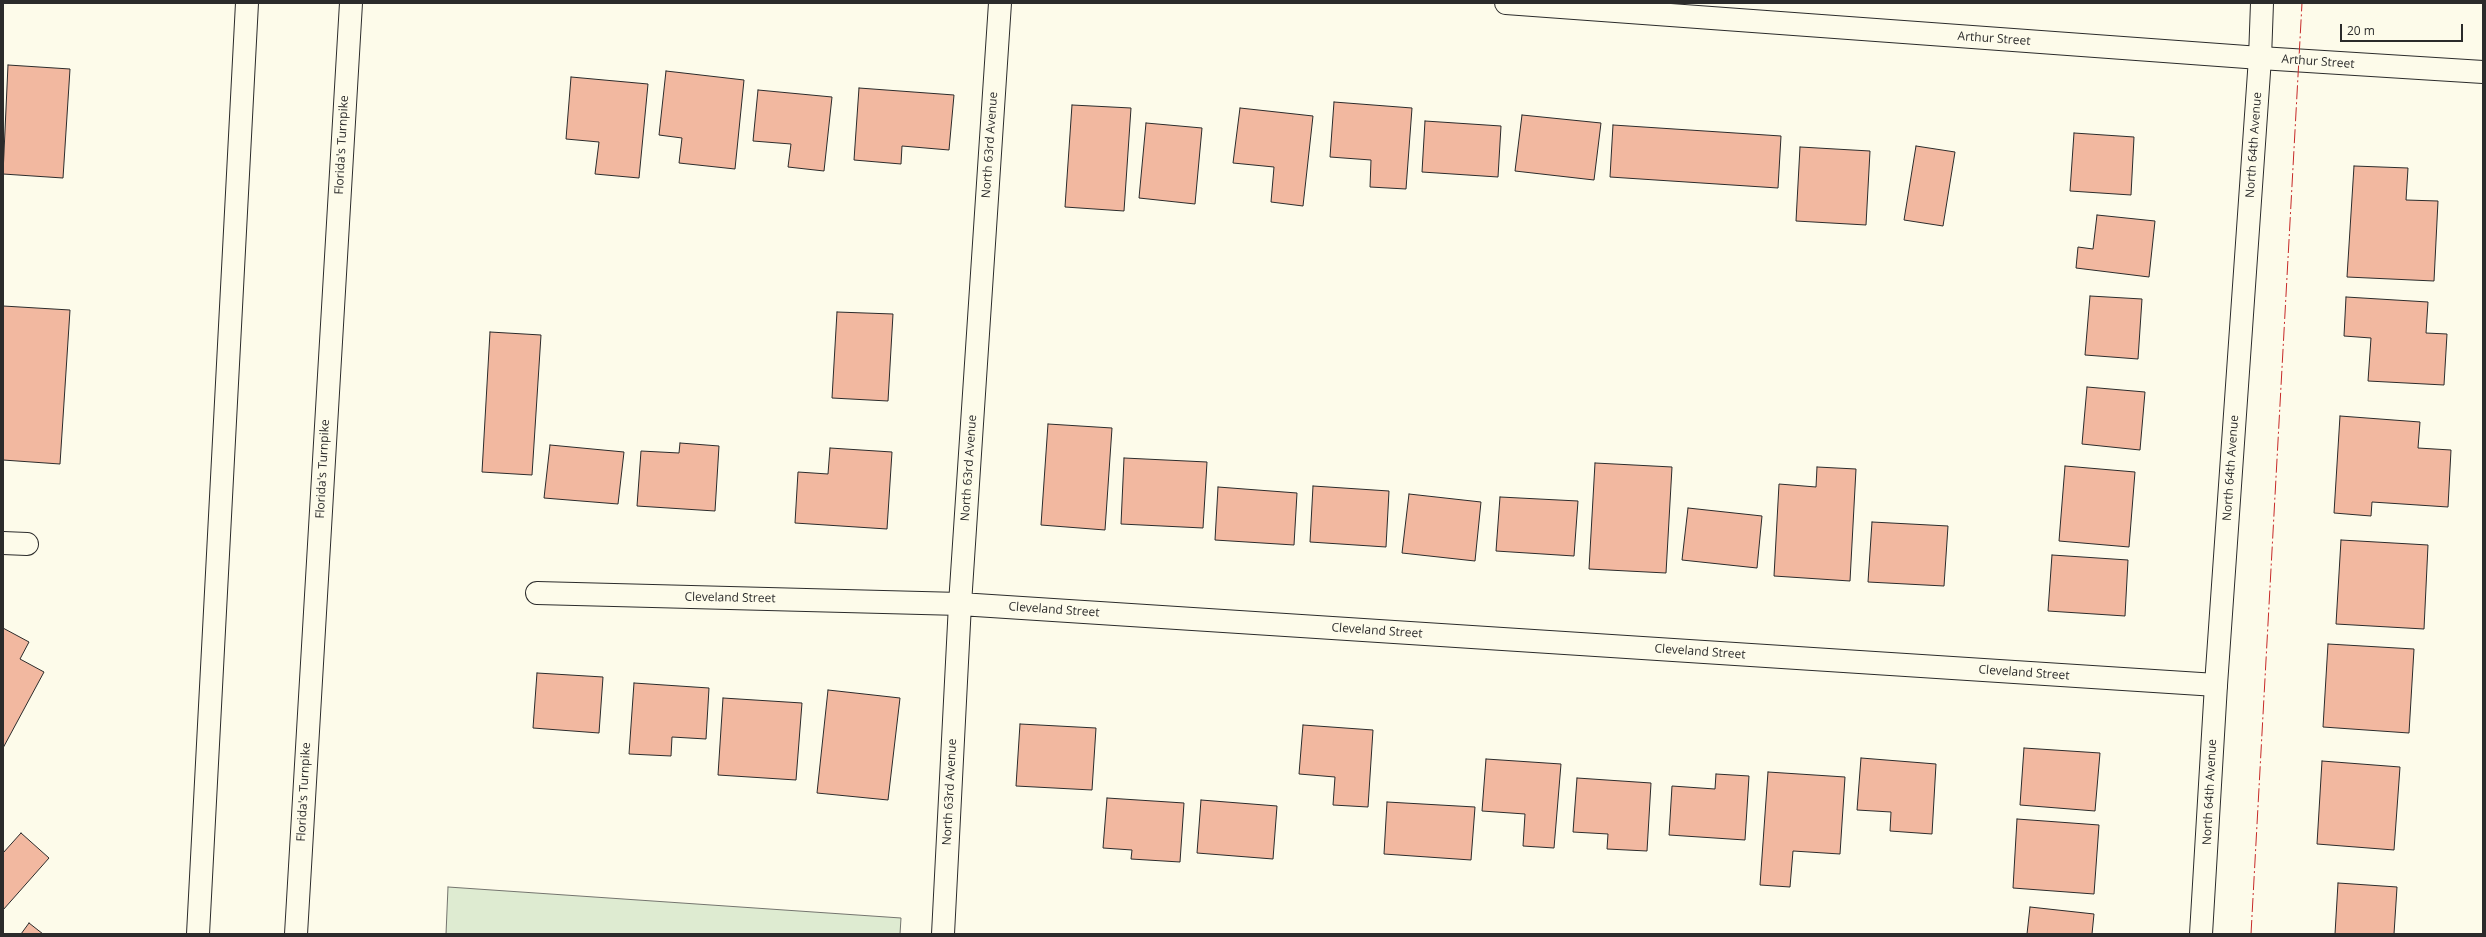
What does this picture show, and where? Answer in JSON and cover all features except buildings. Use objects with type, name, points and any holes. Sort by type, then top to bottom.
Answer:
[{"type":"main road","points":[[198,934],[246,3]]},
{"type":"main road","name":"Florida's Turnpike","points":[[296,934],[351,3]]},
{"type":"main road","name":"North 63rd Avenue","points":[[943,934],[960,604],[1000,3]]},
{"type":"main road","name":"Arthur Street","points":[[1506,3],[2260,58],[2483,72]]},
{"type":"main road","name":"North 64th Avenue","points":[[2201,934],[2216,685],[2260,58],[2262,3]]},
{"type":"main road","points":[[3,543],[27,544]]},
{"type":"main road","name":"Cleveland Street","points":[[537,593],[960,604],[2216,685]]},
{"type":"green space","points":[[448,887],[901,918],[900,934],[446,934]]},
{"type":"power","points":[[2251,934],[2302,3]]}]
